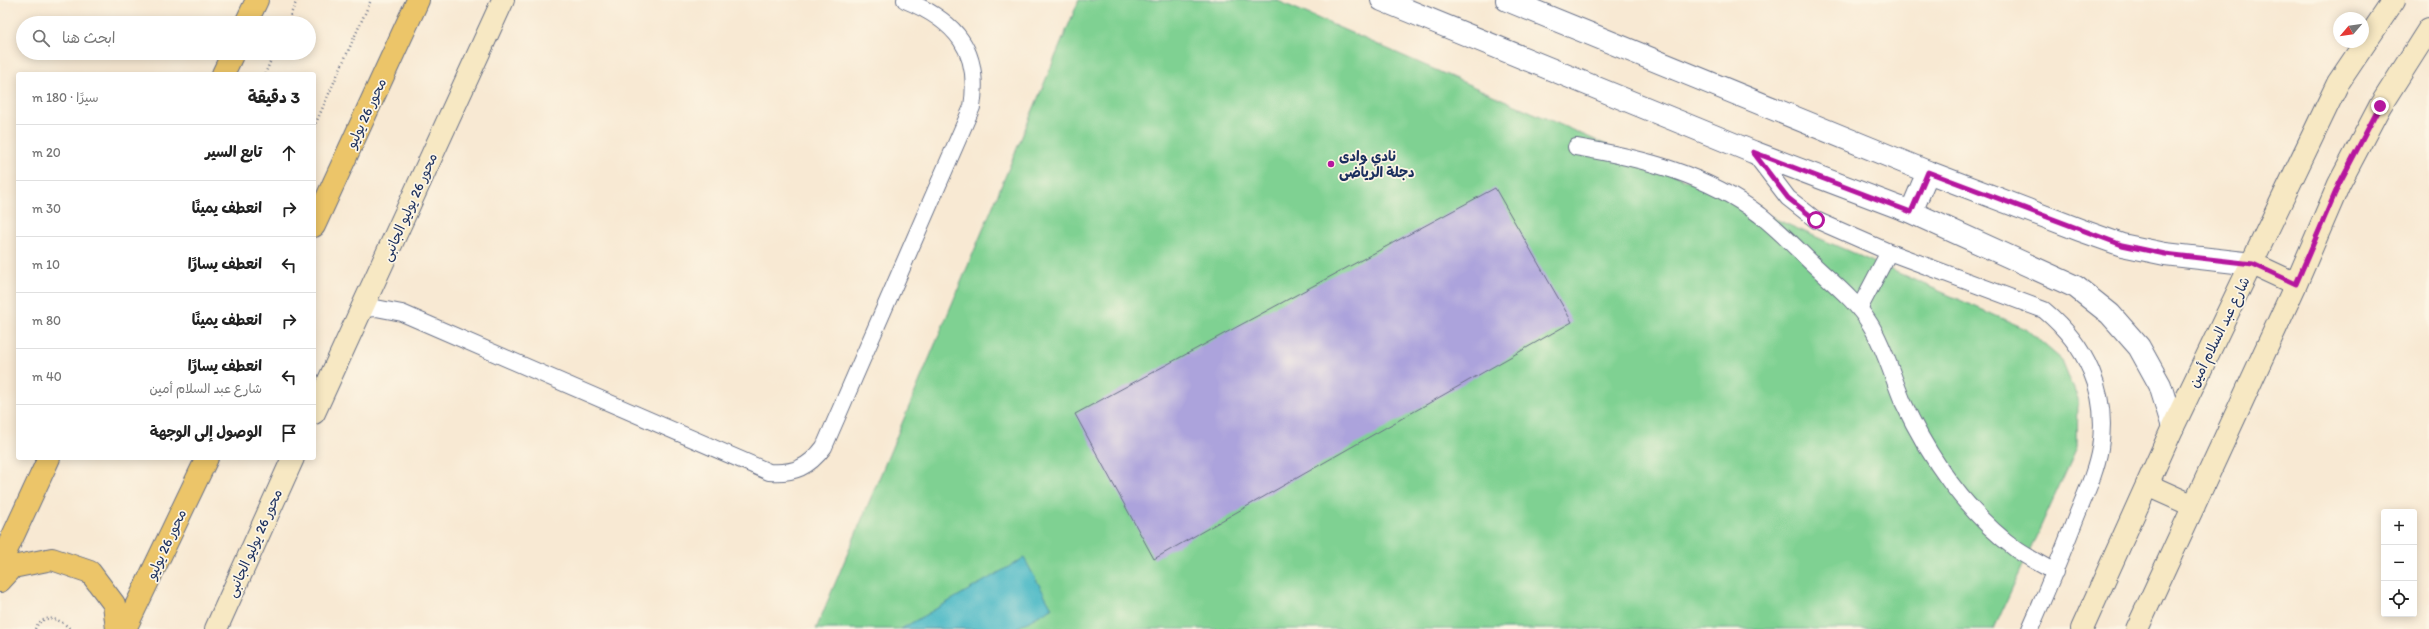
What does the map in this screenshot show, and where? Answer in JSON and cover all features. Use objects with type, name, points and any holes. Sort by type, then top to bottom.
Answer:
[{"type":"highway","points":[[249,16],[257,0]]},
{"type":"highway","name":"محور 26 يوليو","points":[[316,222],[418,0]]},
{"type":"highway","points":[[224,72],[230,60]]},
{"type":"highway","points":[[0,564],[48,460]]},
{"type":"highway","name":"محور 26 يوليو","points":[[125,629],[206,460]]},
{"type":"highway","points":[[0,581],[13,568],[52,559],[90,572],[114,604],[117,629]]},
{"type":"street","name":"محور 26 يوليو الجانبى","points":[[316,409],[503,0]]},
{"type":"street","points":[[1382,0],[1753,152],[1911,212],[2076,287],[2110,314],[2139,347],[2160,385],[2173,427]]},
{"type":"street","points":[[1507,0],[1928,172],[2122,245],[2165,254],[2253,264],[2296,284]]},
{"type":"street","name":"شارع عبد السلام أمين","points":[[2082,629],[2173,427],[2253,264],[2338,82],[2394,0]]},
{"type":"street","points":[[2137,629],[2296,284],[2339,184],[2380,106],[2429,29]]},
{"type":"street","points":[[1911,212],[1928,172]]},
{"type":"street","name":"محور 26 يوليو الجانبى","points":[[216,629],[292,460]]},
{"type":"street","points":[[2147,485],[2194,506]]},
{"type":"lane","points":[[362,309],[376,308],[402,313],[769,472],[794,471],[806,466],[824,447],[972,107],[975,89],[974,72],[961,38],[949,24],[935,13],[905,0]]},
{"type":"lane","points":[[1576,147],[1630,156],[1670,168],[1707,184],[1743,203],[1781,233],[1859,309],[1879,340],[1903,401],[1919,433],[1951,483],[1983,520],[2006,541],[2054,572]]},
{"type":"lane","points":[[1753,152],[1788,198],[1816,220],[1890,252],[2044,310],[2061,324],[2088,361],[2096,382],[2101,404],[2102,427],[2100,450],[2054,572],[2030,629]]},
{"type":"lane","points":[[1859,309],[1890,252]]},
{"type":"path","points":[[290,16],[297,0]]},
{"type":"path","points":[[316,123],[371,0]]},
{"type":"path","points":[[266,72],[271,60]]},
{"type":"path","points":[[35,629],[37,625],[49,618],[62,620],[70,629]]},
{"type":"green space","name":"نادي وادى دجلة الرياضى","points":[[1079,0],[1276,0],[2026,329],[2062,360],[2078,399],[2077,447],[1994,629],[816,629]]},
{"type":"water","points":[[1024,558],[1052,608],[1015,629],[901,629]]},
{"type":"building","points":[[1495,188],[1572,322],[1154,559],[1075,414]]},
{"type":"place","name":"نادي وادى دجلة الرياضى","points":[[1331,164]]},
{"type":"route","points":[[1816,220],[1788,198],[1753,152],[1911,212],[1928,172],[2122,245],[2165,254],[2209,257],[2253,264],[2296,284],[2339,184],[2380,106]]}]
